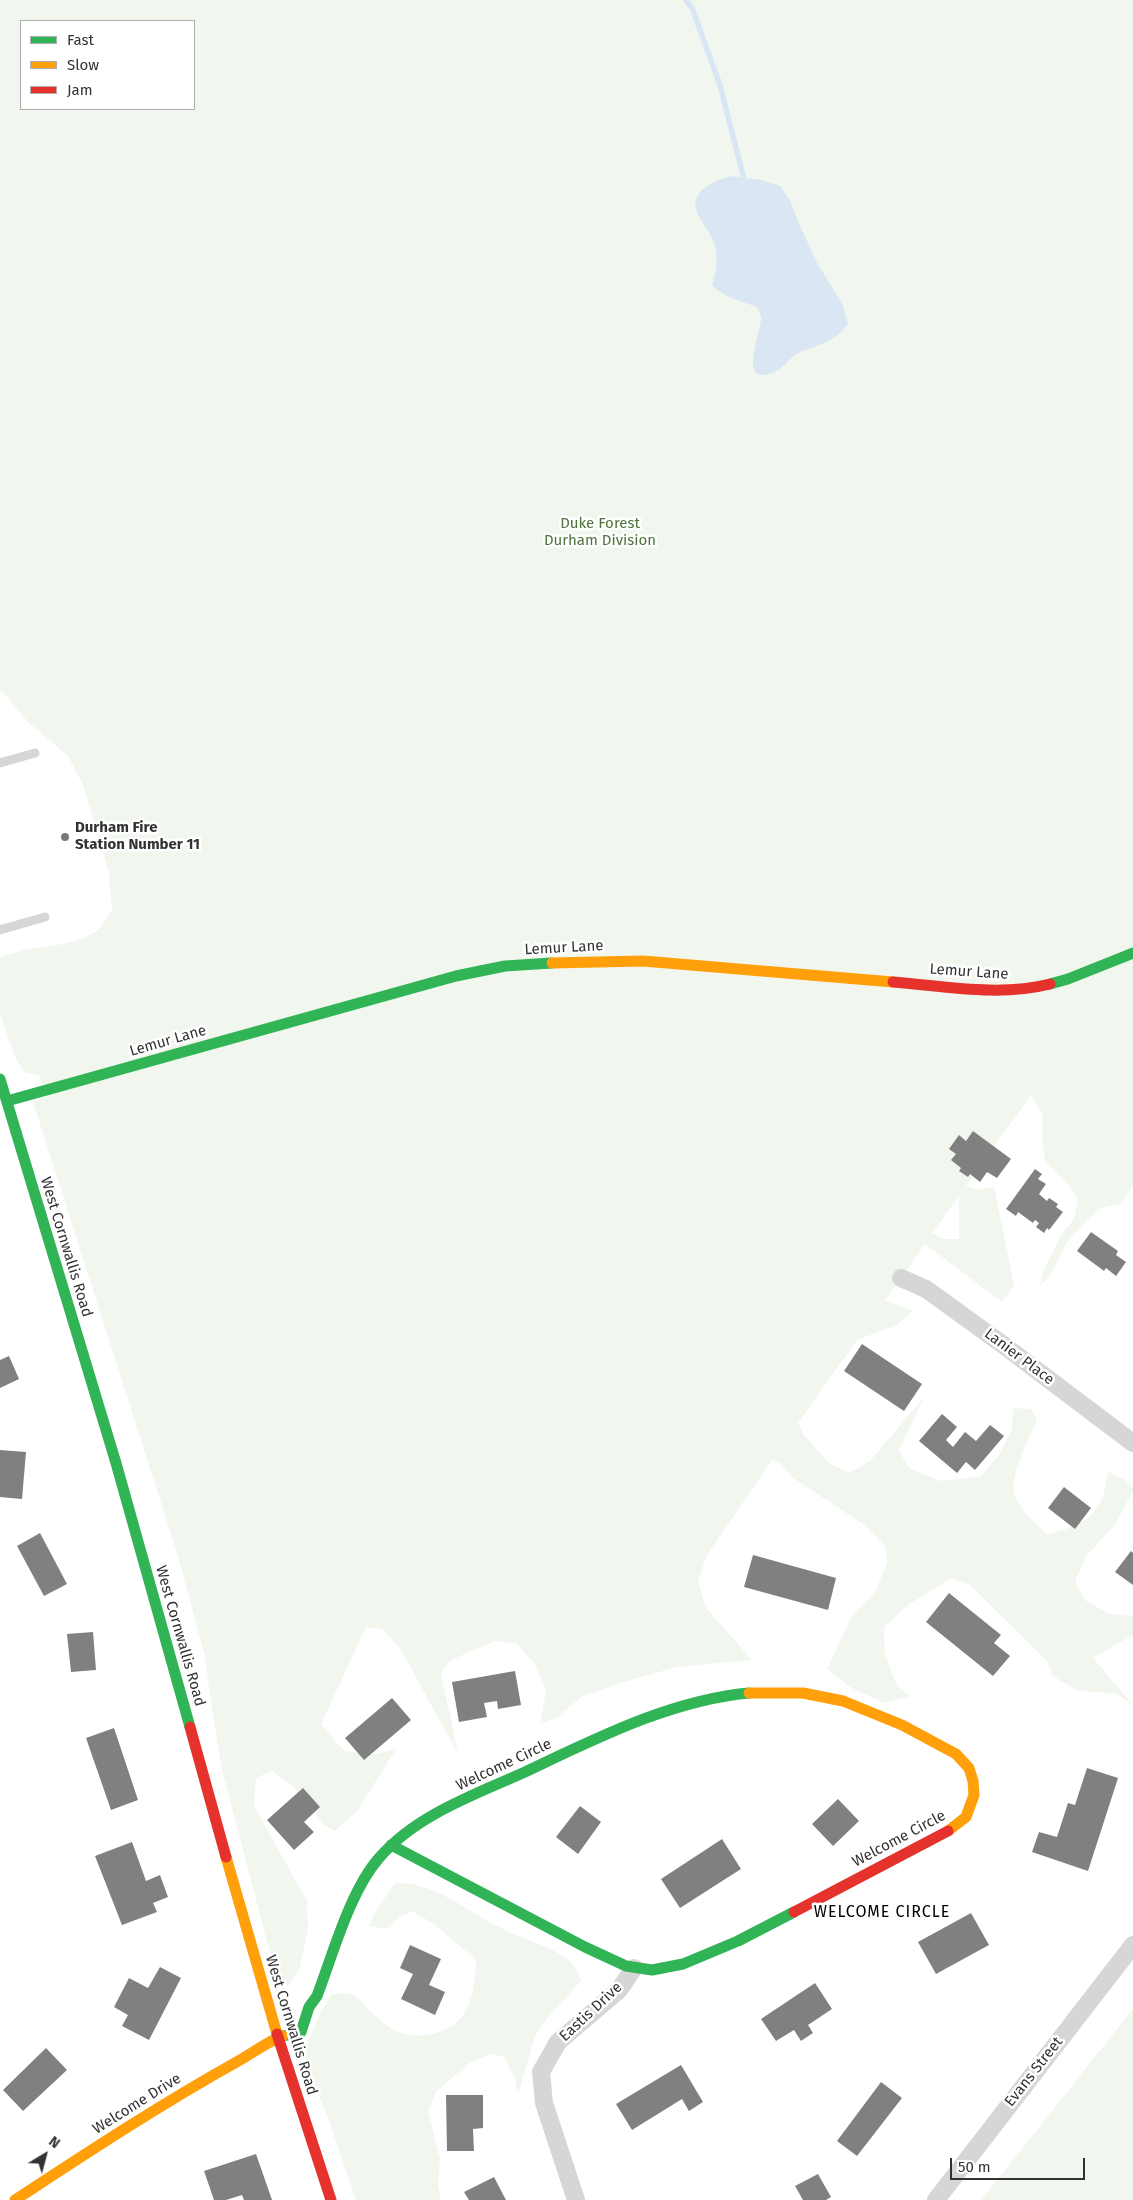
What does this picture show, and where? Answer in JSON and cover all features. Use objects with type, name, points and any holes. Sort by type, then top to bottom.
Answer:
[{"type":"street","name":"Lemur Lane","points":[[6,1101],[456,976],[505,966],[561,962],[643,961],[989,990],[1026,990],[1068,979],[1133,952]]},
{"type":"street","name":"West Cornwallis Road","points":[[0,1079],[116,1463],[277,2037],[331,2200]]},
{"type":"street","name":"Lanier Place","points":[[901,1278],[926,1289],[1133,1443]]},
{"type":"street","name":"Welcome Circle","points":[[277,2037],[300,2032],[308,2008],[317,1996],[360,1884],[368,1871],[391,1845],[429,1817],[576,1748],[632,1725],[689,1705],[718,1698],[785,1692],[831,1698],[859,1707],[916,1731],[965,1761],[974,1780],[974,1799],[967,1815],[954,1828],[738,1940],[683,1964],[652,1970],[634,1968],[585,1947],[391,1845]]},
{"type":"street","name":"Evans Street","points":[[936,2200],[1133,1945]]},
{"type":"street","name":"Eastis Drive","points":[[576,2200],[544,2103],[541,2072],[558,2042],[619,1990],[634,1968]]},
{"type":"street","name":"Welcome Drive","points":[[15,2200],[131,2124],[262,2048],[277,2037]]},
{"type":"lane","points":[[0,763],[36,752]]},
{"type":"lane","points":[[0,930],[45,917]]},
{"type":"green space","name":"Duke Forest Durham Division","points":[[0,0],[1133,0],[1133,1185],[1121,1204],[1101,1208],[1083,1224],[1066,1244],[1050,1276],[1040,1286],[1042,1274],[1061,1235],[1074,1219],[1078,1200],[1070,1187],[1045,1160],[1042,1142],[1043,1115],[1031,1095],[966,1186],[979,1190],[994,1187],[1014,1285],[1002,1302],[925,1244],[885,1300],[913,1311],[897,1325],[857,1340],[798,1423],[804,1435],[830,1464],[850,1473],[871,1460],[924,1397],[899,1451],[910,1469],[941,1481],[981,1476],[999,1455],[1012,1429],[1013,1408],[1031,1409],[1037,1419],[1014,1478],[1015,1496],[1029,1517],[1047,1534],[1071,1527],[1093,1513],[1102,1499],[1108,1472],[1122,1478],[1133,1488],[1133,1491],[1115,1525],[1087,1555],[1075,1581],[1085,1600],[1107,1613],[1133,1616],[1133,1635],[1093,1658],[1133,1705],[1116,1694],[1076,1690],[1053,1676],[1047,1661],[970,1585],[952,1578],[908,1605],[884,1627],[885,1655],[897,1686],[910,1696],[884,1703],[852,1688],[827,1669],[851,1618],[875,1592],[887,1563],[886,1547],[863,1524],[793,1478],[778,1461],[772,1460],[707,1555],[698,1581],[706,1608],[752,1660],[677,1667],[624,1682],[583,1696],[556,1718],[540,1724],[546,1691],[534,1663],[516,1643],[495,1641],[451,1660],[441,1673],[458,1754],[400,1648],[382,1629],[366,1627],[321,1724],[344,1751],[377,1754],[396,1749],[358,1810],[335,1831],[324,1825],[294,1787],[272,1771],[256,1778],[254,1806],[307,1901],[308,1930],[299,1970],[288,1987],[274,1968],[221,1766],[204,1653],[178,1556],[33,1102],[46,1097],[39,1075],[24,1072],[15,1057],[0,1014],[0,958],[84,938],[98,930],[112,911],[109,873],[83,785],[68,756],[28,722],[2,691],[0,692]],"holes":[[[959,1196],[959,1239],[944,1239],[932,1233]]]},
{"type":"green space","points":[[395,1883],[424,1887],[437,1892],[501,1928],[562,1955],[572,1963],[581,1981],[549,2016],[535,2036],[518,2095],[515,2079],[504,2057],[491,2054],[471,2062],[437,2091],[428,2111],[440,2159],[438,2184],[441,2200],[356,2200],[327,2115],[309,2070],[304,2050],[331,1995],[345,1993],[355,1996],[387,2026],[401,2033],[413,2035],[428,2035],[445,2030],[463,2015],[468,2006],[474,1984],[476,1959],[433,1924],[413,1911],[400,1917],[386,1929],[369,1926],[375,1912]]},
{"type":"green space","points":[[1133,2009],[1133,2200],[981,2200]]},
{"type":"water","points":[[732,176],[762,180],[780,186],[790,200],[817,263],[842,303],[848,323],[833,338],[800,352],[776,371],[764,375],[756,373],[754,366],[760,314],[757,307],[727,296],[712,285],[716,266],[715,247],[696,209],[695,202],[697,196],[706,186]]},
{"type":"building","points":[[973,1131],[1011,1159],[997,1178],[987,1172],[980,1182],[970,1174],[968,1177],[959,1171],[961,1168],[951,1160],[956,1154],[949,1149],[959,1135],[966,1141]]},
{"type":"building","points":[[1035,1169],[1042,1174],[1038,1179],[1046,1184],[1039,1194],[1047,1201],[1049,1198],[1058,1204],[1056,1207],[1063,1212],[1049,1230],[1047,1228],[1044,1233],[1036,1227],[1039,1223],[1035,1220],[1033,1223],[1018,1212],[1016,1216],[1006,1209]]},
{"type":"building","points":[[1091,1232],[1118,1251],[1116,1255],[1126,1262],[1116,1276],[1106,1268],[1104,1271],[1077,1251]]},
{"type":"building","points":[[862,1344],[922,1384],[904,1411],[844,1371]]},
{"type":"building","points":[[9,1356],[19,1379],[0,1388],[0,1360]]},
{"type":"building","points":[[942,1414],[957,1427],[946,1440],[953,1447],[965,1432],[976,1441],[990,1425],[1004,1436],[975,1470],[966,1462],[957,1473],[919,1441]]},
{"type":"building","points":[[0,1450],[26,1452],[22,1499],[0,1497]]},
{"type":"building","points":[[1064,1487],[1091,1508],[1075,1529],[1048,1508]]},
{"type":"building","points":[[40,1533],[67,1584],[44,1596],[17,1546]]},
{"type":"building","points":[[1131,1551],[1133,1553],[1133,1585],[1115,1572]]},
{"type":"building","points":[[753,1555],[836,1578],[828,1610],[744,1587]]},
{"type":"building","points":[[949,1593],[1001,1635],[994,1643],[1010,1656],[993,1676],[926,1622]]},
{"type":"building","points":[[93,1632],[96,1670],[71,1672],[67,1634]]},
{"type":"building","points":[[515,1671],[521,1705],[498,1709],[497,1701],[484,1703],[487,1717],[459,1722],[452,1682]]},
{"type":"building","points":[[392,1698],[411,1720],[364,1760],[345,1738]]},
{"type":"building","points":[[114,1728],[138,1800],[111,1810],[86,1738]]},
{"type":"building","points":[[1087,1768],[1118,1778],[1088,1871],[1032,1852],[1039,1832],[1057,1837],[1068,1803],[1075,1805]]},
{"type":"building","points":[[303,1788],[320,1807],[304,1822],[314,1832],[294,1850],[267,1820]]},
{"type":"building","points":[[838,1799],[859,1821],[833,1846],[812,1824]]},
{"type":"building","points":[[580,1806],[601,1822],[578,1854],[556,1837]]},
{"type":"building","points":[[722,1839],[741,1869],[680,1908],[661,1879]]},
{"type":"building","points":[[132,1842],[146,1881],[160,1875],[168,1897],[153,1903],[157,1912],[122,1925],[95,1856]]},
{"type":"building","points":[[971,1913],[989,1945],[936,1974],[918,1942]]},
{"type":"building","points":[[410,1945],[441,1959],[429,1985],[445,1992],[435,2015],[401,1999],[413,1974],[400,1968]]},
{"type":"building","points":[[160,1967],[181,1978],[149,2040],[122,2026],[128,2015],[114,2007],[129,1978],[148,1988]]},
{"type":"building","points":[[815,1983],[832,2009],[808,2025],[813,2033],[801,2041],[794,2030],[776,2041],[761,2019]]},
{"type":"building","points":[[46,2048],[67,2070],[23,2111],[3,2090]]},
{"type":"building","points":[[681,2065],[703,2102],[689,2111],[682,2099],[632,2130],[616,2104]]},
{"type":"building","points":[[881,2082],[902,2098],[857,2156],[837,2141]]},
{"type":"building","points":[[446,2095],[483,2095],[483,2128],[473,2129],[474,2151],[447,2151]]},
{"type":"building","points":[[256,2154],[272,2200],[244,2200],[242,2195],[226,2200],[214,2200],[204,2171]]},
{"type":"building","points":[[818,2174],[831,2197],[826,2200],[803,2200],[795,2186]]},
{"type":"building","points":[[494,2177],[506,2200],[469,2200],[464,2192]]},
{"type":"waterway","points":[[686,0],[692,8],[720,85],[745,183]]},
{"type":"traffic: fast","points":[[1050,984],[1068,979],[1133,953]]},
{"type":"traffic: fast","points":[[7,1101],[456,976],[505,966],[552,963]]},
{"type":"traffic: fast","points":[[0,1079],[116,1463],[190,1727]]},
{"type":"traffic: fast","points":[[283,2036],[301,2032],[309,2007],[317,1996],[336,1943],[359,1888],[379,1858],[410,1830],[466,1798],[606,1734],[662,1712],[720,1697],[749,1693]]},
{"type":"traffic: fast","points":[[391,1845],[585,1947],[626,1966],[652,1970],[683,1964],[738,1941],[794,1912]]},
{"type":"traffic: slow","points":[[552,963],[643,961],[893,982]]},
{"type":"traffic: slow","points":[[749,1693],[803,1693],[843,1701],[902,1725],[956,1754],[969,1768],[973,1781],[974,1795],[966,1817],[948,1831]]},
{"type":"traffic: slow","points":[[226,1857],[277,2034]]},
{"type":"traffic: slow","points":[[15,2200],[150,2113],[266,2044],[283,2036]]},
{"type":"traffic: jam","points":[[893,982],[991,990],[1031,988],[1050,984]]},
{"type":"traffic: jam","points":[[190,1727],[226,1857]]},
{"type":"traffic: jam","points":[[794,1912],[948,1831]]},
{"type":"traffic: jam","points":[[277,2034],[331,2200]]},
{"type":"place","name":"Durham Fire Station Number 11","points":[[65,837]]},
{"type":"district","name":"WELCOME CIRCLE","points":[[882,1913]]}]
